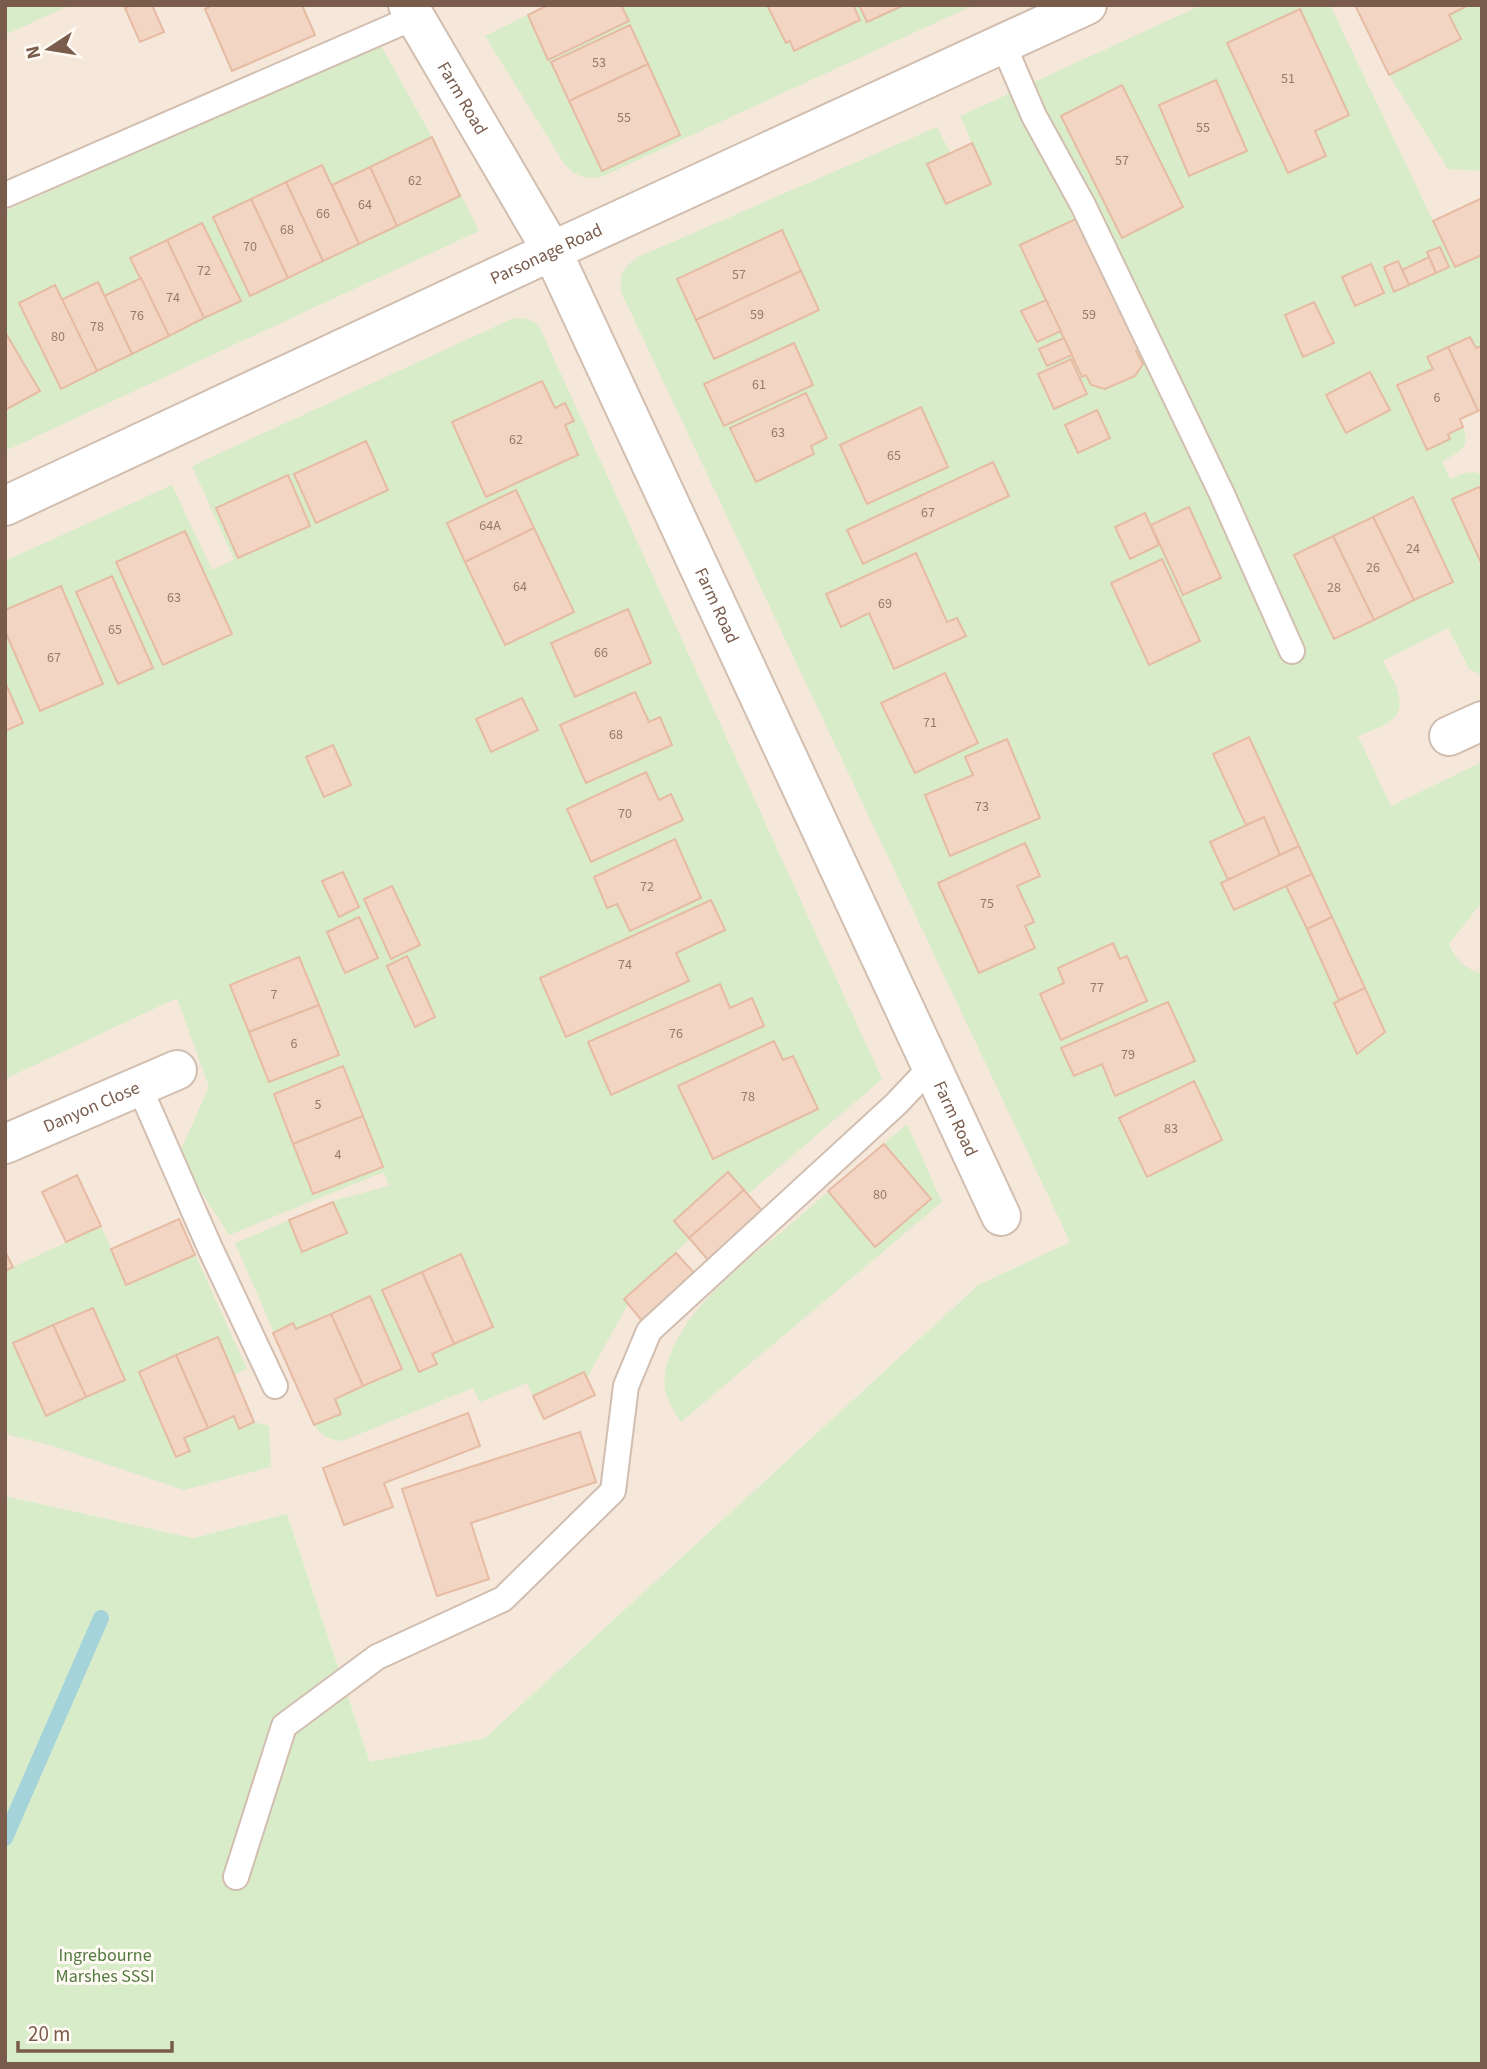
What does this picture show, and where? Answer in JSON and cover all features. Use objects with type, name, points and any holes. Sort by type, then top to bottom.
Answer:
[{"type":"street","name":"Parsonage Road","points":[[5,506],[1087,5]]},
{"type":"street","name":"Farm Road","points":[[412,11],[552,251],[1001,1216]]},
{"type":"street","name":"Danyon Close","points":[[5,1144],[177,1070]]},
{"type":"lane","points":[[5,195],[412,11]]},
{"type":"lane","points":[[1003,44],[1034,116],[1083,205],[1221,492],[1292,651]]},
{"type":"lane","points":[[236,1877],[284,1726],[377,1657],[503,1599],[613,1491],[626,1386],[649,1331],[897,1104],[932,1066]]},
{"type":"lane","points":[[139,1086],[210,1248],[275,1386]]},
{"type":"shaded area","points":[[5,5],[1482,5],[1482,976],[1460,962],[1449,945],[1070,1242],[978,1285],[485,1738],[370,1762],[287,1514],[193,1538],[5,1496]]},
{"type":"green space","points":[[5,5],[70,5],[5,35]]},
{"type":"green space","points":[[548,5],[974,5],[601,177],[590,178],[577,174],[565,165],[485,36]]},
{"type":"green space","name":"Ingrebourne Marshes SSSI","points":[[1202,5],[1330,5],[1433,221],[1482,198],[1482,409],[1460,419],[1465,435],[1464,446],[1442,461],[1450,479],[1470,472],[1482,475],[1482,675],[1469,669],[1448,628],[1383,661],[1398,692],[1399,709],[1389,722],[1358,736],[1391,806],[1482,762],[1482,902],[1449,944],[1465,966],[1480,973],[1479,969],[1482,967],[1482,2064],[5,2064],[5,1496],[193,1538],[287,1514],[370,1762],[485,1738],[978,1285],[1070,1242],[621,292],[621,280],[626,268],[638,257],[937,127],[951,154],[972,143],[960,116]]},
{"type":"green space","points":[[1355,5],[1482,5],[1482,171],[1448,169],[1389,75]]},
{"type":"green space","points":[[380,44],[432,137],[479,231],[5,451],[5,211]]},
{"type":"green space","points":[[514,318],[529,319],[539,326],[882,1079],[748,1194],[744,1190],[624,1299],[628,1304],[587,1378],[584,1372],[533,1396],[527,1383],[480,1402],[473,1388],[342,1441],[326,1437],[314,1425],[235,1243],[339,1199],[389,1186],[384,1172],[229,1235],[178,1156],[209,1087],[177,998],[5,1079],[5,561],[172,485],[212,570],[234,560],[192,466]]},
{"type":"green space","points":[[907,1124],[942,1202],[681,1422],[666,1393],[665,1373],[673,1349],[700,1306],[739,1267]]},
{"type":"green space","points":[[179,1219],[247,1369],[234,1375],[254,1422],[269,1426],[271,1467],[184,1490],[50,1445],[5,1434],[5,1271],[101,1226],[111,1249]]},
{"type":"building","points":[[132,5],[152,5],[164,32],[140,42],[125,8]]},
{"type":"building","points":[[213,5],[302,5],[315,35],[232,71],[205,9]]},
{"type":"building","points":[[548,5],[621,5],[629,21],[548,60],[528,15]]},
{"type":"building","points":[[767,5],[853,5],[860,20],[794,51],[790,41],[786,43]]},
{"type":"building","points":[[859,5],[902,5],[902,6],[867,22]]},
{"type":"building","points":[[1355,5],[1464,5],[1465,7],[1449,15],[1461,39],[1389,75]]},
{"type":"building","points":[[1300,9],[1349,115],[1315,131],[1326,156],[1288,173],[1227,43]]},
{"type":"building","points":[[630,25],[648,64],[569,101],[551,62]]},
{"type":"building","points":[[648,64],[680,135],[602,171],[569,101]]},
{"type":"building","points":[[1216,80],[1247,151],[1189,176],[1159,105]]},
{"type":"building","points":[[1122,85],[1183,207],[1122,238],[1061,116]]},
{"type":"building","points":[[432,137],[460,196],[397,226],[370,167]]},
{"type":"building","points":[[972,143],[991,184],[946,204],[927,164]]},
{"type":"building","points":[[322,165],[359,244],[323,261],[286,182]]},
{"type":"building","points":[[370,167],[397,226],[359,244],[332,185]]},
{"type":"building","points":[[286,182],[323,261],[288,278],[251,199]]},
{"type":"building","points":[[1482,198],[1482,255],[1455,267],[1433,221]]},
{"type":"building","points":[[251,199],[288,278],[250,296],[213,217]]},
{"type":"building","points":[[1080,217],[1141,349],[1136,351],[1143,364],[1135,376],[1105,389],[1091,385],[1086,375],[1082,377],[1020,245]]},
{"type":"building","points":[[202,223],[241,301],[204,318],[167,240]]},
{"type":"building","points":[[782,230],[801,271],[696,320],[677,279]]},
{"type":"building","points":[[167,240],[204,318],[169,336],[130,258]]},
{"type":"building","points":[[1440,247],[1449,267],[1436,273],[1427,252]]},
{"type":"building","points":[[1429,257],[1436,273],[1409,285],[1402,270]]},
{"type":"building","points":[[1398,261],[1409,285],[1394,292],[1384,267]]},
{"type":"building","points":[[1371,264],[1384,293],[1355,306],[1342,277]]},
{"type":"building","points":[[801,271],[819,310],[714,359],[696,320]]},
{"type":"building","points":[[141,278],[169,336],[132,354],[104,296]]},
{"type":"building","points":[[98,282],[132,354],[97,371],[61,300]]},
{"type":"building","points":[[55,285],[97,371],[61,389],[19,303]]},
{"type":"building","points":[[1046,300],[1061,331],[1037,342],[1021,311]]},
{"type":"building","points":[[1314,302],[1334,343],[1303,357],[1285,315]]},
{"type":"building","points":[[5,332],[40,391],[5,410]]},
{"type":"building","points":[[1470,337],[1476,348],[1482,346],[1482,409],[1478,411],[1448,347]]},
{"type":"building","points":[[1064,338],[1072,355],[1047,366],[1039,349]]},
{"type":"building","points":[[794,343],[813,385],[724,426],[704,384]]},
{"type":"building","points":[[1448,347],[1478,411],[1460,419],[1463,427],[1448,434],[1450,439],[1427,450],[1397,385],[1433,369],[1427,357]]},
{"type":"building","points":[[1071,359],[1087,394],[1054,409],[1038,374]]},
{"type":"building","points":[[1370,372],[1390,410],[1346,433],[1326,395]]},
{"type":"building","points":[[542,381],[555,408],[565,403],[574,421],[565,425],[578,455],[486,497],[452,422]]},
{"type":"building","points":[[806,393],[827,438],[811,446],[814,454],[756,482],[730,428]]},
{"type":"building","points":[[921,407],[948,467],[867,504],[840,445]]},
{"type":"building","points":[[1097,410],[1110,438],[1078,453],[1065,425]]},
{"type":"building","points":[[366,441],[388,490],[316,523],[294,474]]},
{"type":"building","points":[[993,462],[1009,496],[863,564],[847,530]]},
{"type":"building","points":[[288,475],[310,526],[238,558],[216,508]]},
{"type":"building","points":[[1479,487],[1482,492],[1482,565],[1452,499]]},
{"type":"building","points":[[516,490],[534,528],[465,562],[447,523]]},
{"type":"building","points":[[1413,497],[1453,582],[1414,600],[1373,517]]},
{"type":"building","points":[[1189,507],[1221,578],[1183,595],[1151,525]]},
{"type":"building","points":[[1145,513],[1159,545],[1130,559],[1115,527]]},
{"type":"building","points":[[1373,517],[1414,600],[1374,620],[1333,536]]},
{"type":"building","points":[[534,528],[574,612],[505,645],[465,562]]},
{"type":"building","points":[[185,531],[232,634],[163,665],[116,562]]},
{"type":"building","points":[[1333,536],[1374,620],[1334,639],[1294,555]]},
{"type":"building","points":[[916,553],[947,622],[957,618],[966,636],[894,669],[869,613],[841,627],[826,594]]},
{"type":"building","points":[[1162,559],[1200,641],[1149,665],[1111,583]]},
{"type":"building","points":[[112,576],[153,668],[118,684],[76,592]]},
{"type":"building","points":[[61,586],[103,684],[40,711],[5,631],[5,610]]},
{"type":"building","points":[[628,609],[651,663],[575,697],[551,643]]},
{"type":"building","points":[[945,673],[978,743],[915,773],[881,703]]},
{"type":"building","points":[[5,682],[23,723],[5,731]]},
{"type":"building","points":[[635,692],[649,722],[660,717],[672,745],[586,783],[560,725]]},
{"type":"building","points":[[522,698],[538,730],[491,752],[476,719]]},
{"type":"building","points":[[1249,737],[1299,846],[1280,855],[1264,817],[1246,825],[1213,754]]},
{"type":"building","points":[[1007,739],[1040,818],[950,856],[925,795],[973,775],[965,757]]},
{"type":"building","points":[[333,745],[351,785],[324,797],[306,757]]},
{"type":"building","points":[[646,772],[659,800],[671,794],[683,820],[591,862],[567,809]]},
{"type":"building","points":[[1264,817],[1280,855],[1228,880],[1210,842]]},
{"type":"building","points":[[675,839],[701,898],[630,931],[617,904],[607,908],[594,877]]},
{"type":"building","points":[[1025,843],[1040,876],[1017,886],[1034,922],[1025,926],[1035,948],[979,973],[938,883]]},
{"type":"building","points":[[1299,846],[1312,874],[1234,910],[1221,883]]},
{"type":"building","points":[[343,872],[359,907],[339,917],[322,881]]},
{"type":"building","points":[[1312,874],[1332,917],[1307,929],[1286,886]]},
{"type":"building","points":[[392,886],[420,945],[391,959],[364,899]]},
{"type":"building","points":[[711,900],[725,930],[676,953],[689,981],[566,1037],[540,978]]},
{"type":"building","points":[[359,917],[378,958],[345,973],[327,932]]},
{"type":"building","points":[[1332,917],[1365,988],[1339,1000],[1307,929]]},
{"type":"building","points":[[1113,943],[1120,959],[1127,956],[1147,1001],[1061,1040],[1040,994],[1064,983],[1058,968]]},
{"type":"building","points":[[407,956],[435,1017],[415,1027],[387,966]]},
{"type":"building","points":[[299,957],[319,1005],[249,1032],[230,985]]},
{"type":"building","points":[[720,984],[730,1008],[752,998],[764,1026],[611,1095],[588,1042]]},
{"type":"building","points":[[1365,988],[1385,1032],[1357,1054],[1334,1003]]},
{"type":"building","points":[[1168,1002],[1195,1061],[1115,1096],[1102,1064],[1074,1076],[1061,1048]]},
{"type":"building","points":[[319,1005],[339,1055],[269,1082],[249,1032]]},
{"type":"building","points":[[774,1041],[783,1060],[793,1056],[818,1109],[713,1159],[678,1086]]},
{"type":"building","points":[[343,1066],[363,1116],[293,1144],[274,1094]]},
{"type":"building","points":[[1194,1081],[1222,1140],[1147,1177],[1119,1118]]},
{"type":"building","points":[[363,1116],[383,1167],[313,1194],[293,1144]]},
{"type":"building","points":[[884,1144],[931,1199],[875,1247],[828,1191]]},
{"type":"building","points":[[728,1172],[744,1190],[689,1238],[674,1221]]},
{"type":"building","points":[[77,1175],[101,1226],[66,1242],[42,1192]]},
{"type":"building","points":[[744,1190],[764,1213],[709,1261],[689,1238]]},
{"type":"building","points":[[333,1202],[347,1233],[302,1252],[289,1220]]},
{"type":"building","points":[[179,1219],[195,1255],[126,1285],[111,1249]]},
{"type":"building","points":[[5,1251],[13,1267],[5,1271]]},
{"type":"building","points":[[676,1253],[696,1275],[643,1322],[624,1299]]},
{"type":"building","points":[[461,1254],[493,1327],[454,1344],[422,1272]]},
{"type":"building","points":[[422,1272],[454,1344],[432,1354],[437,1364],[419,1372],[382,1290]]},
{"type":"building","points":[[370,1296],[402,1369],[363,1386],[331,1314]]},
{"type":"building","points":[[93,1308],[125,1380],[86,1397],[53,1325]]},
{"type":"building","points":[[331,1314],[363,1386],[335,1399],[341,1414],[314,1425],[273,1333],[293,1323],[296,1329]]},
{"type":"building","points":[[53,1325],[86,1397],[46,1416],[13,1343]]},
{"type":"building","points":[[218,1337],[254,1422],[239,1429],[234,1416],[208,1428],[176,1355]]},
{"type":"building","points":[[176,1355],[208,1428],[184,1438],[190,1451],[176,1457],[139,1372]]},
{"type":"building","points":[[584,1372],[595,1395],[544,1419],[533,1396]]},
{"type":"building","points":[[468,1413],[480,1446],[384,1483],[393,1507],[344,1525],[323,1468]]},
{"type":"building","points":[[580,1432],[596,1482],[471,1523],[489,1579],[437,1596],[402,1489]]},
{"type":"waterway","points":[[5,1838],[101,1618]]}]
